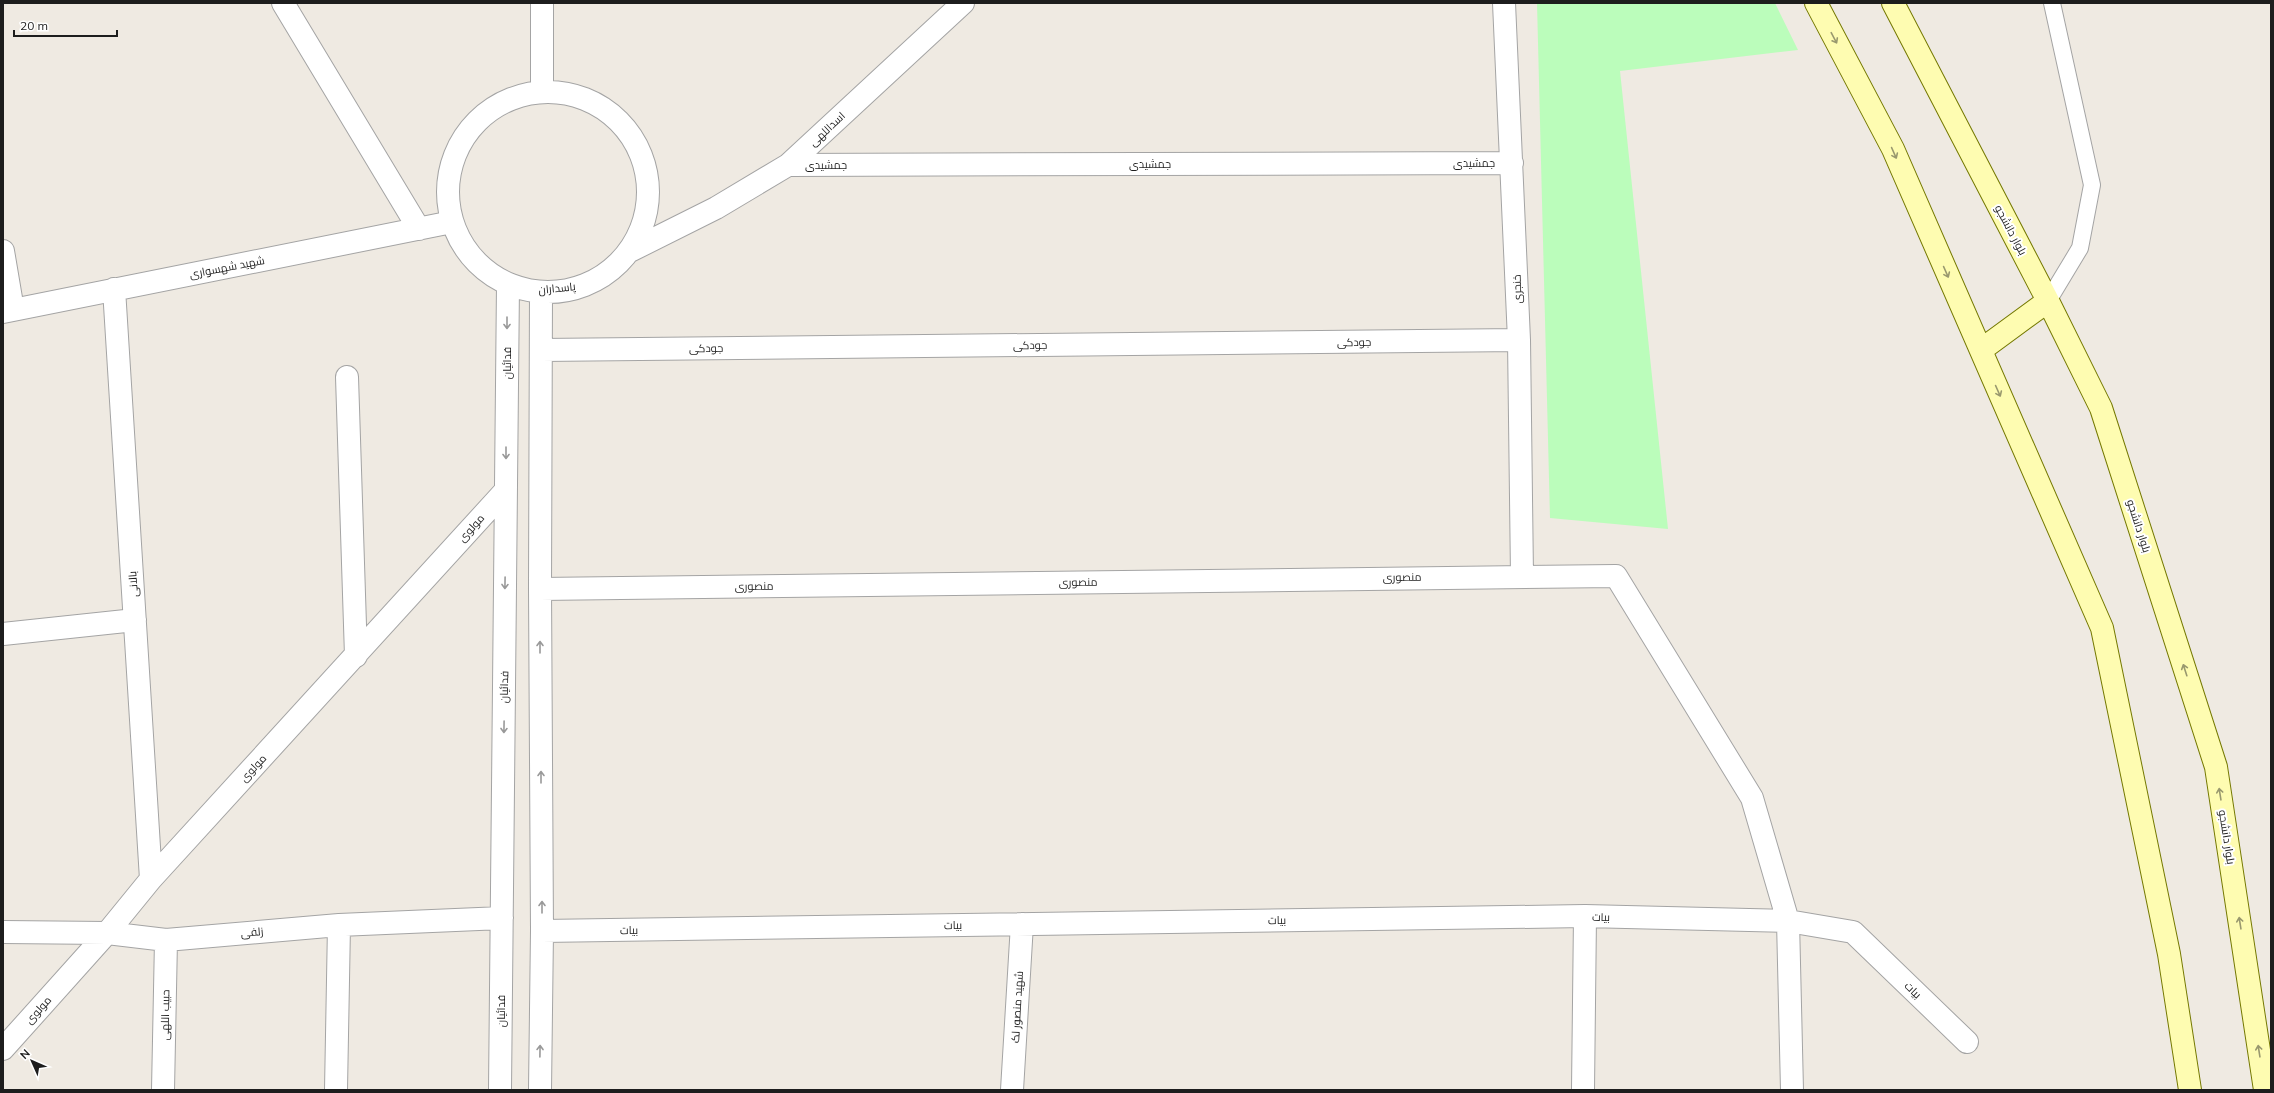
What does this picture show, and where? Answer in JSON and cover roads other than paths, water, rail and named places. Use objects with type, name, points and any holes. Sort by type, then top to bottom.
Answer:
[{"type":"street","points":[[283,3],[419,229]]},
{"type":"street","points":[[542,3],[542,92]]},
{"type":"street","name":"اسداللهی","points":[[630,251],[716,208],[788,165],[963,3]]},
{"type":"street","name":"خنجری","points":[[1504,3],[1519,340],[1522,576]]},
{"type":"street","points":[[1816,3],[1893,148],[2102,628],[2169,954],[2190,1090]]},
{"type":"street","name":"بلوار دانشجو","points":[[1893,3],[2048,301],[2101,408],[2216,767],[2265,1090]]},
{"type":"street","name":"پاسداران","points":[[542,92],[574,95],[604,108],[627,130],[643,158],[649,190],[644,222],[630,251],[605,274],[575,289],[541,292],[508,284],[483,269],[464,248],[452,222],[448,192],[453,162],[466,135],[487,113],[513,99],[542,92]]},
{"type":"street","name":"جمشیدی","points":[[788,165],[1512,163]]},
{"type":"street","name":"شهید شهسواری","points":[[8,311],[452,222]]},
{"type":"street","points":[[3,250],[8,311]]},
{"type":"street","name":"فدائیان","points":[[500,1090],[508,284]]},
{"type":"street","name":"بالانی","points":[[114,289],[151,879]]},
{"type":"street","points":[[540,1090],[542,931],[540,589],[541,292]]},
{"type":"street","points":[[1981,350],[2048,301]]},
{"type":"street","name":"جودکی","points":[[541,350],[1519,340]]},
{"type":"street","points":[[347,377],[356,656]]},
{"type":"street","name":"مولوی","points":[[3,1049],[107,933],[151,879],[506,490]]},
{"type":"street","name":"منصوری","points":[[540,589],[1616,576],[1752,798],[1788,921]]},
{"type":"street","points":[[3,634],[135,620]]},
{"type":"street","points":[[1583,1090],[1585,916]]},
{"type":"street","name":"بیات","points":[[542,931],[1585,916],[1788,921],[1853,932],[1967,1042]]},
{"type":"street","name":"زلفی","points":[[3,932],[107,933],[166,940],[339,924],[502,918]]},
{"type":"street","points":[[1788,921],[1792,1090]]},
{"type":"street","points":[[336,1090],[339,924]]},
{"type":"street","name":"شهید منصور لک","points":[[1012,1090],[1022,924]]},
{"type":"street","name":"حبیب اللهی","points":[[163,1090],[166,940]]},
{"type":"lane","points":[[2048,301],[2080,248],[2092,185],[2052,3]]}]
